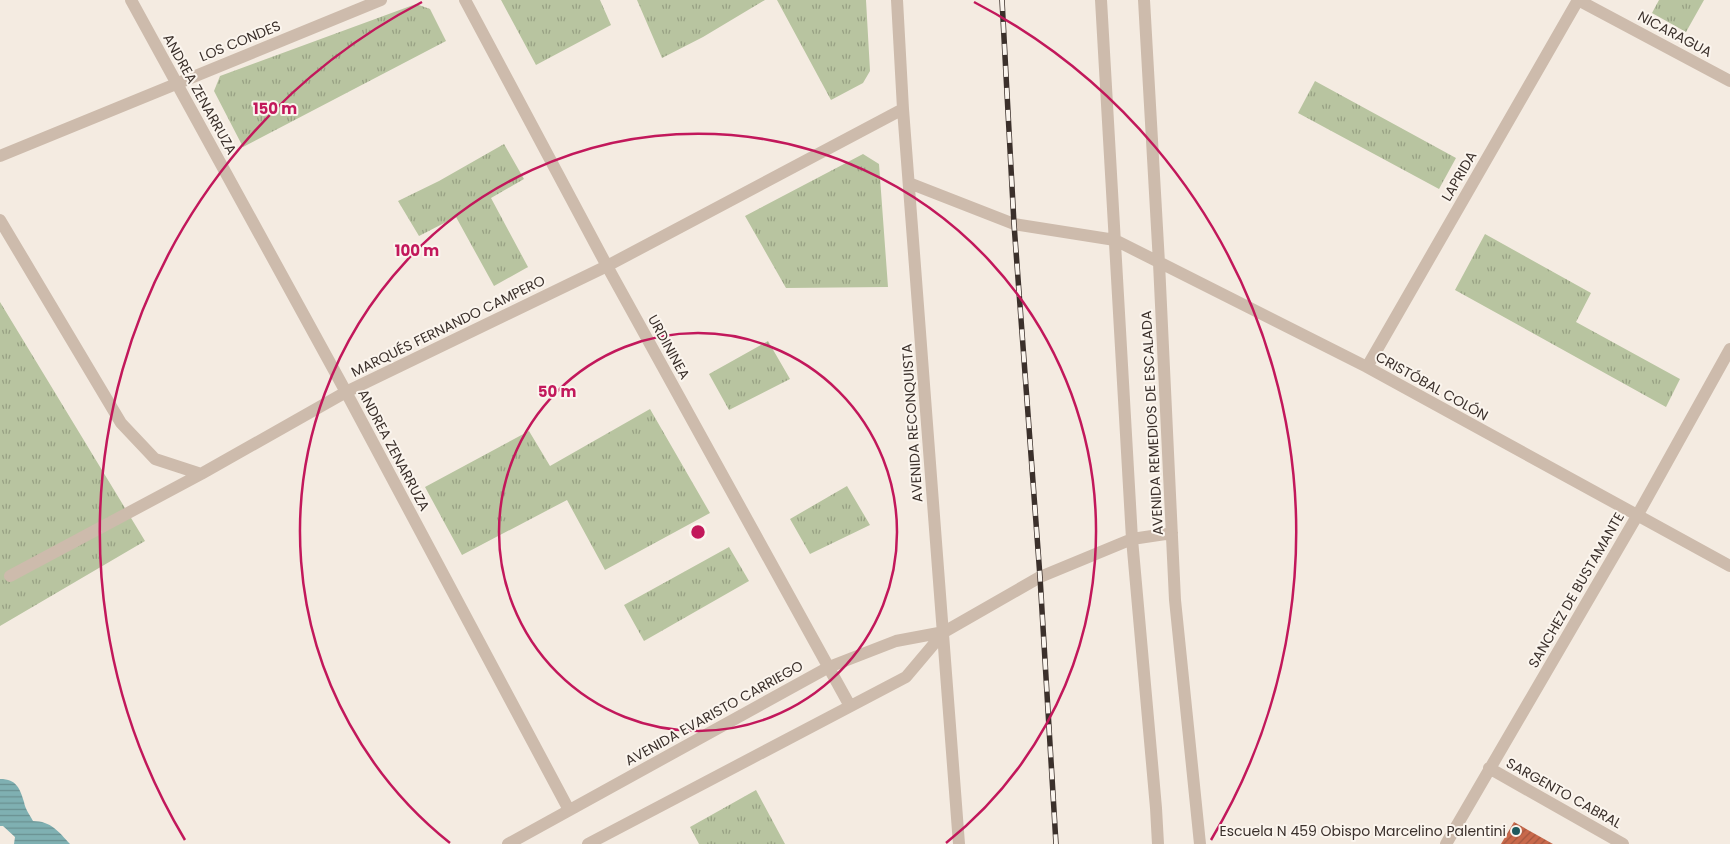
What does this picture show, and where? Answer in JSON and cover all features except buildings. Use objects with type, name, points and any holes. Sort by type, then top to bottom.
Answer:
[{"type":"street","name":"ANDREA ZENARRUZA","points":[[132,0],[346,392],[569,810]]},
{"type":"street","name":"LOS CONDES","points":[[0,156],[381,0]]},
{"type":"street","name":"URDININEA","points":[[465,0],[607,266],[850,706]]},
{"type":"street","name":"AVENIDA RECONQUISTA","points":[[897,0],[903,109],[959,844]]},
{"type":"street","name":"AVENIDA REMEDIOS DE ESCALADA","points":[[1101,0],[1132,539],[1158,844]]},
{"type":"street","name":"AVENIDA REMEDIOS DE ESCALADA","points":[[1144,0],[1175,600],[1200,844]]},
{"type":"street","name":"NICARAGUA","points":[[1578,0],[1730,81]]},
{"type":"street","name":"LAPRIDA","points":[[1367,368],[1578,0]]},
{"type":"street","name":"MARQUÉS FERNANDO CAMPERO","points":[[10,576],[201,474],[346,392],[607,266],[903,109]]},
{"type":"street","name":"CRISTÓBAL COLÓN","points":[[909,183],[1014,224],[1115,240],[1367,368],[1730,566]]},
{"type":"street","points":[[0,220],[121,422],[155,459],[201,474]]},
{"type":"street","name":"SANCHEZ DE BUSTAMANTE","points":[[1446,844],[1637,516],[1730,349]]},
{"type":"street","name":"AVENIDA EVARISTO CARRIEGO","points":[[508,844],[828,667],[896,641],[944,632],[1040,578],[1132,539],[1172,532]]},
{"type":"street","name":"AVENIDA EVARISTO CARRIEGO","points":[[588,844],[906,677],[944,632]]},
{"type":"street","name":"SARGENTO CABRAL","points":[[1489,768],[1623,844]]},
{"type":"green space","points":[[501,0],[600,0],[611,25],[536,65]]},
{"type":"green space","points":[[637,0],[765,0],[703,37],[662,58]]},
{"type":"green space","points":[[777,0],[866,0],[870,71],[863,83],[831,100]]},
{"type":"green space","points":[[1659,0],[1704,0],[1686,32],[1652,13]]},
{"type":"green space","points":[[416,4],[430,9],[446,41],[243,147],[214,91],[220,76]]},
{"type":"green space","points":[[1315,81],[1456,158],[1439,189],[1298,113]]},
{"type":"green space","points":[[504,144],[524,179],[491,198],[528,267],[494,286],[456,217],[419,236],[398,201],[439,181]]},
{"type":"green space","points":[[863,154],[879,164],[888,287],[786,288],[745,216]]},
{"type":"green space","points":[[1485,234],[1591,293],[1576,322],[1680,379],[1666,407],[1455,290]]},
{"type":"green space","points":[[0,302],[145,541],[0,626]]},
{"type":"green space","points":[[768,341],[790,379],[729,410],[709,374]]},
{"type":"green space","points":[[650,409],[710,513],[605,570],[567,500],[462,555],[425,487],[529,431],[550,466]]},
{"type":"green space","points":[[847,486],[870,525],[810,554],[790,519]]},
{"type":"green space","points":[[729,547],[749,581],[644,641],[624,605]]},
{"type":"green space","points":[[756,790],[785,844],[699,844],[690,827]]},
{"type":"water","points":[[0,779],[6,779],[17,786],[26,810],[33,821],[50,825],[70,844],[14,844],[15,837],[3,826],[0,826]]},
{"type":"railway","points":[[1002,0],[1014,224],[1040,577],[1056,844]]},
{"type":"place","name":"Escuela N 459 Obispo Marcelino Palentini","points":[[1516,831]]}]
